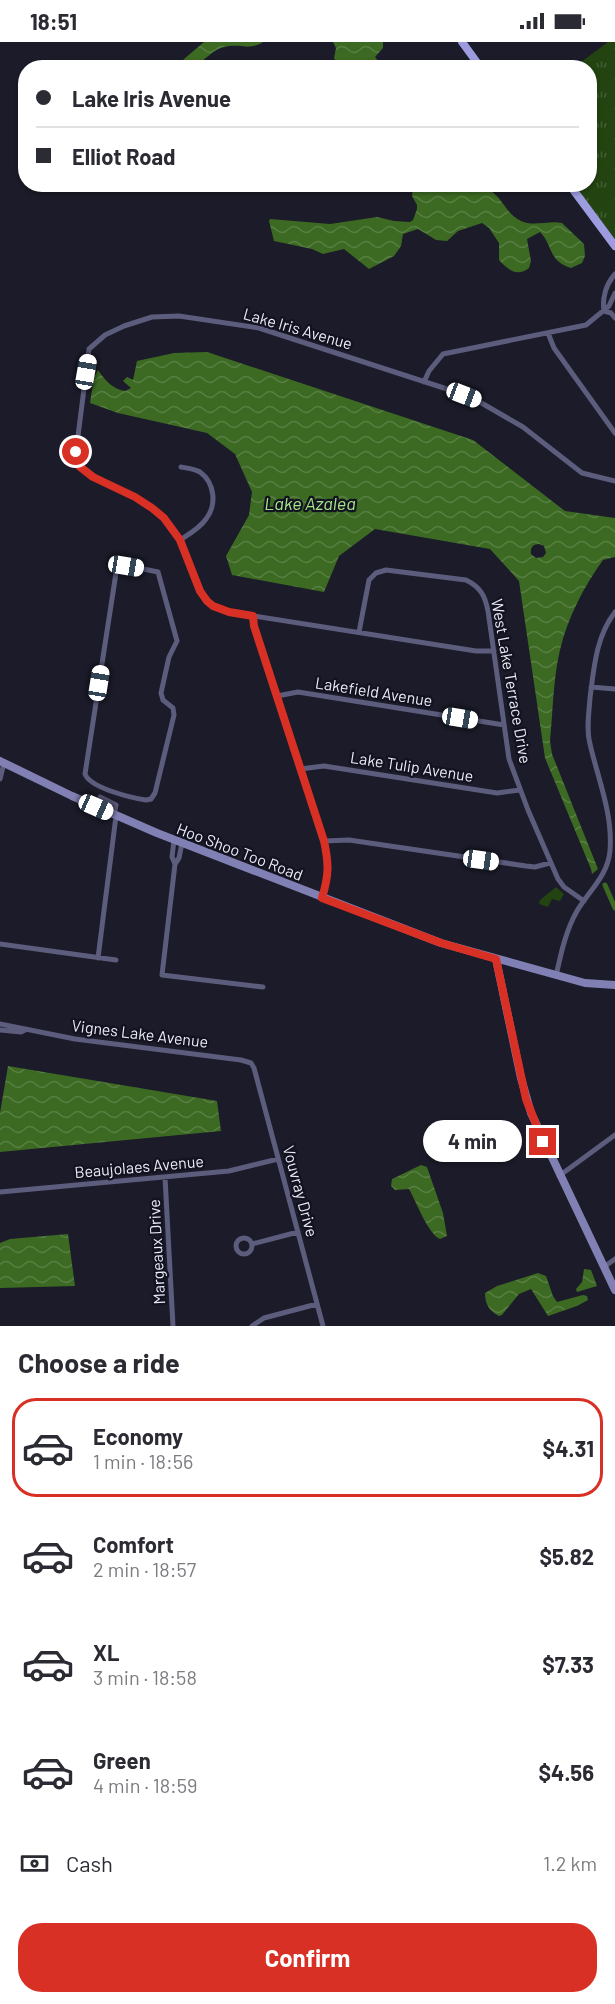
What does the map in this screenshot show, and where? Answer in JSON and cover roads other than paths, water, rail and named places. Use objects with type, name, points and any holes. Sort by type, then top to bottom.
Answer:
[{"type":"main road","points":[[462,42],[475,60]]},
{"type":"main road","points":[[575,192],[615,246]]},
{"type":"street","points":[[604,311],[605,290],[615,274]]},
{"type":"street","points":[[424,381],[429,370],[443,354],[586,325],[609,306],[615,293]]},
{"type":"street","points":[[604,311],[611,313],[615,318]]},
{"type":"street","name":"Lake Iris Avenue","points":[[494,651],[476,651],[253,616],[229,612],[213,606],[200,591],[180,540],[164,518],[135,497],[93,477],[79,466],[76,452],[90,349],[105,335],[152,317],[179,316],[259,328],[478,400],[523,427],[582,473],[615,481]]},
{"type":"street","points":[[548,333],[554,348],[615,432]]},
{"type":"street","points":[[180,540],[196,530],[207,519],[213,507],[214,493],[207,479],[199,471],[181,467]]},
{"type":"street","points":[[124,566],[154,570],[160,577],[177,638],[169,657],[161,693],[163,700],[173,708],[174,715],[153,797],[143,800],[104,788],[89,780],[85,774],[117,570],[124,566]]},
{"type":"street","name":"West Lake Terrace Drive","points":[[359,632],[369,580],[376,573],[395,570],[466,580],[475,585],[485,598],[509,759],[558,879],[564,887],[584,901]]},
{"type":"street","points":[[556,976],[566,936],[584,901],[604,873],[613,852],[609,817],[589,741],[588,722],[598,645],[602,632],[615,612]]},
{"type":"street","points":[[253,616],[254,626],[276,696],[324,841],[328,861],[328,878],[322,898]]},
{"type":"street","points":[[591,687],[615,689]]},
{"type":"street","name":"Lakefield Avenue","points":[[276,696],[297,692],[504,725]]},
{"type":"street","points":[[0,779],[2,763]]},
{"type":"street","name":"Hoo Shoo Too Road","points":[[2,763],[178,842],[441,943],[556,976],[585,983],[615,985]]},
{"type":"street","name":"Lake Tulip Avenue","points":[[300,769],[324,766],[497,793],[520,790]]},
{"type":"street","points":[[96,807],[104,788]]},
{"type":"street","points":[[98,958],[116,805],[100,796]]},
{"type":"street","points":[[324,841],[349,840],[526,866],[550,863]]},
{"type":"street","points":[[178,842],[172,857],[175,864],[162,975],[263,987]]},
{"type":"street","points":[[0,944],[116,960]]},
{"type":"street","points":[[496,959],[526,1099],[559,1176],[615,1290]]},
{"type":"street","name":"Vignes Lake Avenue","points":[[0,1024],[75,1040],[251,1063]]},
{"type":"street","name":"Vignes Lake Avenue","points":[[0,1030],[21,1032],[25,1030]]},
{"type":"street","name":"Vouvray Drive","points":[[251,1063],[323,1326]]},
{"type":"street","points":[[559,1176],[615,1135]]},
{"type":"street","name":"Beaujolaes Avenue","points":[[0,1192],[234,1170],[278,1159]]},
{"type":"street","name":"Margeaux Drive","points":[[165,1177],[173,1326]]},
{"type":"street","points":[[252,1244],[298,1232]]},
{"type":"street","points":[[604,1268],[615,1259]]},
{"type":"street","points":[[252,1326],[264,1318],[317,1304]]},
{"type":"water","points":[[204,42],[263,42],[254,46],[220,48],[204,60],[184,59]]},
{"type":"water","points":[[333,42],[383,42],[383,48],[375,57],[377,60],[335,60],[336,48]]},
{"type":"water","points":[[412,192],[492,192],[512,215],[521,221],[562,223],[584,244],[585,256],[582,263],[571,268],[564,265],[555,257],[540,232],[527,239],[531,261],[529,268],[521,272],[513,271],[499,260],[499,243],[489,228],[482,223],[458,231],[447,241],[436,240],[418,229],[403,234],[401,246],[394,256],[369,269],[344,249],[323,254],[312,249],[274,241],[269,221],[270,219],[330,224],[377,217],[410,222],[417,209]]},
{"type":"water","name":"Lake Azalea","points":[[207,352],[473,440],[565,511],[615,518],[615,557],[603,560],[577,603],[563,638],[556,672],[550,741],[552,754],[598,869],[592,874],[545,758],[519,581],[490,549],[375,529],[339,556],[324,592],[232,575],[226,556],[249,515],[252,492],[235,454],[207,433],[118,413],[90,403],[94,377],[98,370],[106,381],[125,391],[131,388],[123,381],[127,377],[133,380],[137,361],[174,353]],"holes":[[[539,544],[544,546],[546,553],[543,557],[536,558],[531,554],[534,546]]]},
{"type":"water","points":[[8,1066],[217,1101],[221,1131],[0,1152],[0,1113]]},
{"type":"water","points":[[421,1165],[427,1167],[443,1213],[447,1236],[440,1239],[431,1231],[409,1189],[395,1190],[391,1186],[392,1179]]},
{"type":"water","points":[[68,1234],[75,1286],[0,1288],[0,1243],[10,1239]]},
{"type":"water","points":[[584,1269],[591,1270],[597,1286],[577,1292],[576,1289],[582,1282]]},
{"type":"water","points":[[538,1273],[546,1276],[557,1302],[583,1295],[587,1296],[588,1300],[548,1316],[531,1289],[519,1294],[502,1315],[499,1316],[488,1307],[485,1293],[497,1286]]},
{"type":"waterway","points":[[605,885],[615,908]]}]
